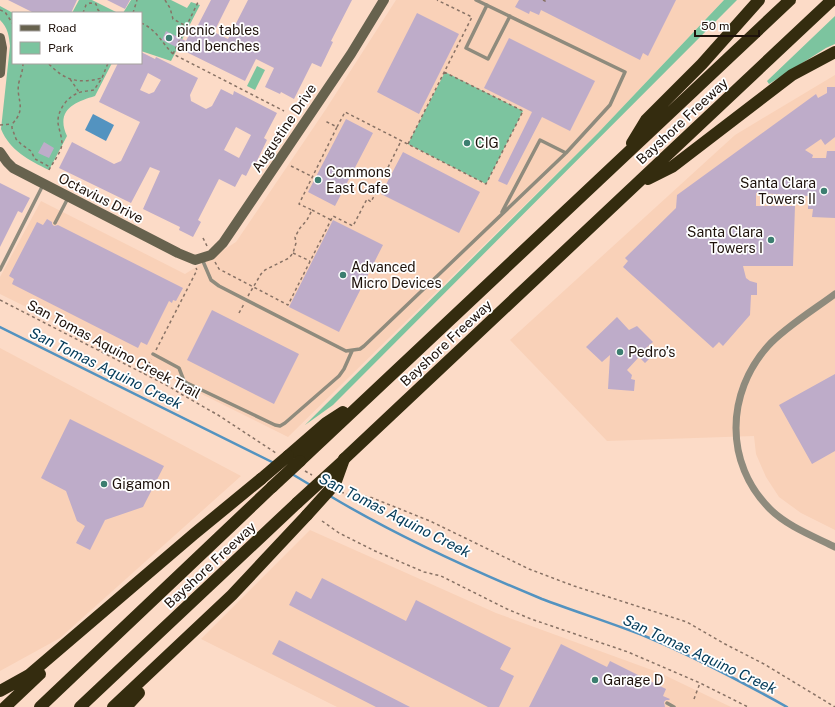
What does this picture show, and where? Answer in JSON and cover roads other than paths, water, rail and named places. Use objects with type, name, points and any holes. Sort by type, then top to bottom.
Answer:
[{"type":"highway","points":[[624,156],[646,120],[702,64],[759,0]]},
{"type":"highway","name":"Bayshore Freeway","points":[[40,707],[369,395],[790,0]]},
{"type":"highway","name":"Bayshore Freeway","points":[[80,707],[832,0]]},
{"type":"highway","points":[[635,186],[672,167],[792,75],[835,52]]},
{"type":"highway","points":[[0,691],[28,674],[326,423],[369,395]]},
{"type":"highway","points":[[113,707],[232,595],[307,515],[335,484],[344,459]]},
{"type":"highway","points":[[126,707],[218,613],[232,595]]},
{"type":"highway","points":[[5,707],[116,601]]},
{"type":"street","name":"Augustine Drive","points":[[198,259],[211,255],[223,243],[351,54],[384,0]]},
{"type":"street","points":[[0,38],[2,48],[0,73]]},
{"type":"street","name":"Octavius Drive","points":[[0,152],[13,168],[44,185],[178,254],[198,259]]},
{"type":"street","points":[[835,294],[775,339],[759,358],[749,373],[740,397],[736,421],[737,448],[743,467],[751,484],[769,508],[785,521],[835,547]]},
{"type":"lane","points":[[198,259],[211,280],[219,286],[346,351],[360,350],[566,153],[610,105],[625,72],[476,0]]},
{"type":"lane","points":[[487,5],[466,48],[488,59],[510,16]]},
{"type":"lane","points":[[501,214],[540,140],[566,153]]},
{"type":"lane","points":[[0,270],[44,185]]},
{"type":"lane","points":[[55,223],[68,197]]},
{"type":"lane","points":[[153,354],[179,368],[184,381],[187,383],[280,426],[338,376],[344,369],[352,351]]},
{"type":"lane","points":[[667,703],[674,707]]},
{"type":"water","points":[[93,114],[114,125],[106,141],[85,130]]},
{"type":"waterway","name":"San Tomas Aquino Creek","points":[[0,327],[274,463]]},
{"type":"waterway","name":"San Tomas Aquino Creek","points":[[292,474],[312,486]]},
{"type":"waterway","name":"San Tomas Aquino Creek","points":[[330,496],[381,525],[461,564],[542,599],[634,632],[665,645],[718,670],[787,707]]},
{"type":"place","name":"picnic tables and benches","points":[[169,38]]},
{"type":"place","name":"CIG","points":[[467,143]]},
{"type":"place","name":"Commons East Cafe","points":[[318,180]]},
{"type":"place","name":"Santa Clara Towers II","points":[[824,191]]},
{"type":"place","name":"Santa Clara Towers I","points":[[771,240]]},
{"type":"place","name":"Advanced Micro Devices","points":[[343,275]]},
{"type":"place","name":"Pedro’s","points":[[620,352]]},
{"type":"place","name":"Gigamon","points":[[104,484]]},
{"type":"place","name":"Garage D","points":[[595,680]]}]
